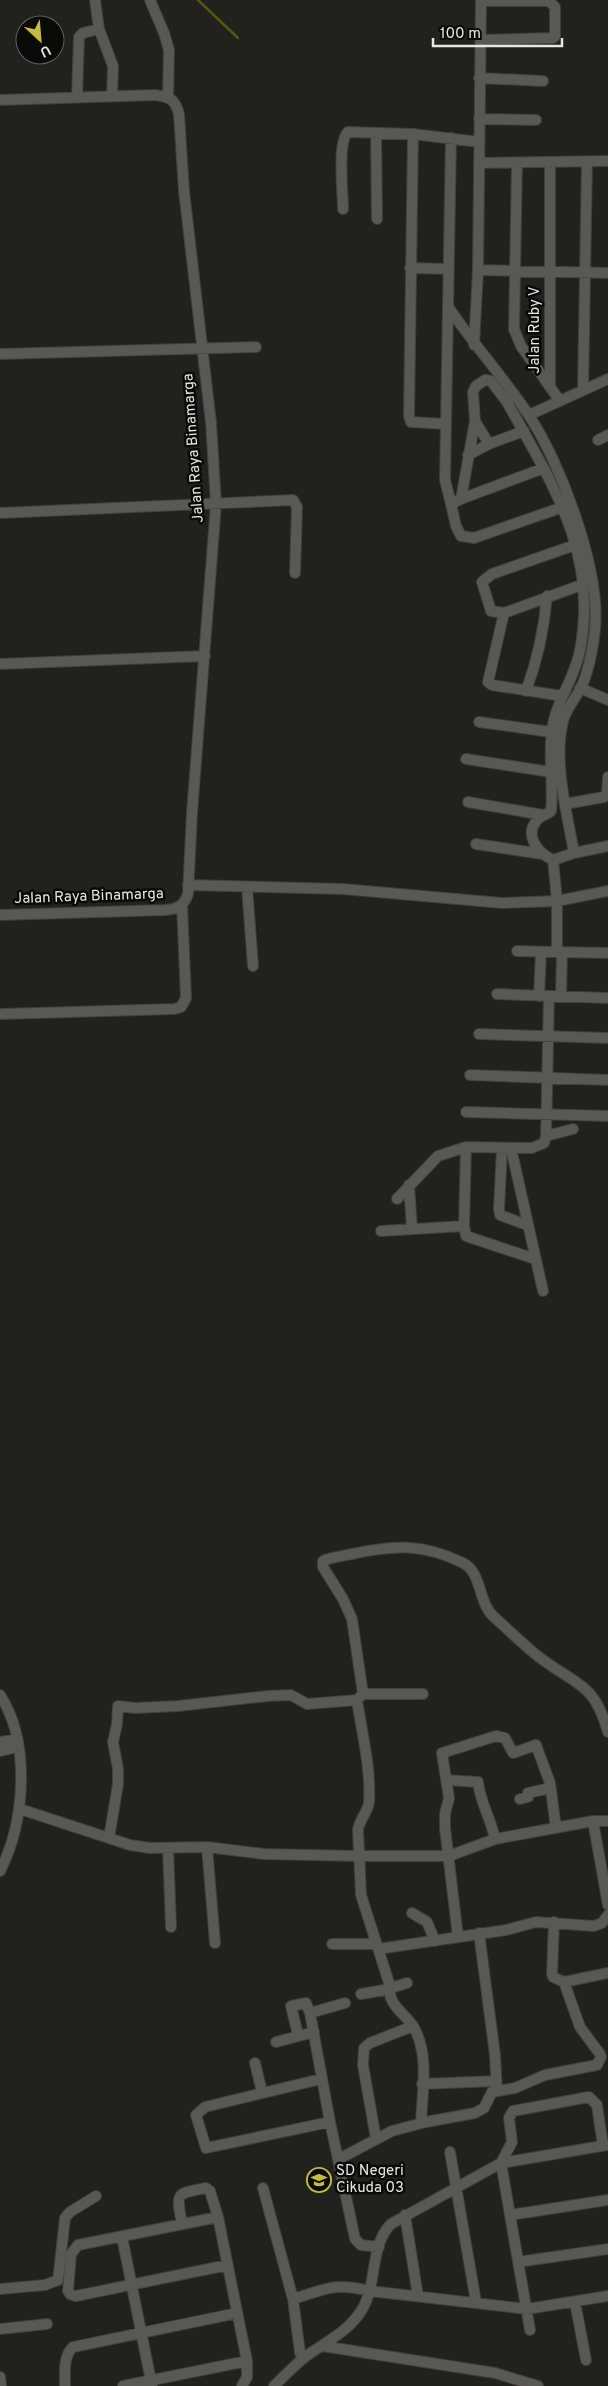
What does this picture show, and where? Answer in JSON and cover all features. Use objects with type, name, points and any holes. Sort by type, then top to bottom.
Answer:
[{"type":"street","points":[[95,0],[99,29],[113,66],[112,96]]},
{"type":"street","points":[[0,100],[155,95],[168,97],[169,50],[150,0]]},
{"type":"street","points":[[474,345],[478,270],[481,0],[549,1],[555,7],[553,38],[481,40]]},
{"type":"street","points":[[77,97],[78,38],[83,34],[99,29]]},
{"type":"street","points":[[479,78],[543,81]]},
{"type":"street","name":"Jalan Raya Binamarga","points":[[0,915],[165,910],[182,905],[188,894],[216,504],[211,423],[184,191],[179,114],[174,100],[168,97]]},
{"type":"street","points":[[479,119],[536,120]]},
{"type":"street","points":[[343,209],[342,147],[344,136],[348,132],[412,134],[479,142]]},
{"type":"street","points":[[376,133],[377,219]]},
{"type":"street","points":[[412,134],[409,420],[411,422],[446,424]]},
{"type":"street","points":[[450,138],[445,480],[458,531],[461,536],[469,538],[563,507]]},
{"type":"street","points":[[479,163],[608,161]]},
{"type":"street","name":"Jalan Ruby V","points":[[550,162],[550,387]]},
{"type":"street","points":[[583,390],[587,162]]},
{"type":"street","points":[[517,163],[514,329],[516,338],[560,401]]},
{"type":"street","points":[[410,268],[449,269]]},
{"type":"street","points":[[478,270],[608,273]]},
{"type":"street","points":[[449,308],[510,399],[524,431],[544,468],[563,507],[575,545],[584,584],[585,624],[579,658],[568,688],[562,696],[552,732],[551,811],[543,815],[535,823],[533,836],[536,846],[542,854]]},
{"type":"street","points":[[0,354],[256,347]]},
{"type":"street","points":[[529,415],[608,379]]},
{"type":"street","points":[[461,499],[475,421],[474,392],[480,382],[491,381],[529,415],[570,498],[591,573],[596,611],[588,664],[580,688],[564,719],[562,730],[561,760],[565,804],[574,853]]},
{"type":"street","points":[[475,421],[489,444]]},
{"type":"street","points":[[468,455],[489,444],[524,431]]},
{"type":"street","points":[[598,440],[608,435]]},
{"type":"street","points":[[451,504],[544,468]]},
{"type":"street","points":[[0,513],[295,501],[297,507],[295,573]]},
{"type":"street","points":[[575,545],[485,578],[482,582],[483,588],[491,611],[504,612],[584,584]]},
{"type":"street","points":[[526,691],[539,657],[545,628],[547,596]]},
{"type":"street","points":[[504,612],[500,636],[487,680],[492,685],[562,696]]},
{"type":"street","points":[[0,664],[205,656]]},
{"type":"street","points":[[580,688],[608,700]]},
{"type":"street","points":[[479,722],[552,732]]},
{"type":"street","points":[[466,759],[552,772]]},
{"type":"street","points":[[565,804],[604,797],[607,791],[608,777]]},
{"type":"street","points":[[468,802],[543,815]]},
{"type":"street","points":[[476,844],[542,854],[553,860],[574,853],[608,846]]},
{"type":"street","points":[[553,860],[557,901],[561,996]]},
{"type":"street","points":[[188,885],[343,889],[502,903],[557,901],[608,891]]},
{"type":"street","points":[[247,887],[253,966]]},
{"type":"street","points":[[2,1014],[174,1009],[181,1007],[186,998],[182,905]]},
{"type":"street","points":[[517,951],[608,953]]},
{"type":"street","points":[[398,1199],[438,1156],[466,1147],[538,1147],[544,1143],[546,1136],[547,1037],[541,952]]},
{"type":"street","points":[[497,994],[608,998]]},
{"type":"street","points":[[479,1034],[608,1038]]},
{"type":"street","points":[[470,1075],[608,1080]]},
{"type":"street","points":[[466,1112],[608,1116]]},
{"type":"street","points":[[546,1136],[573,1129]]},
{"type":"street","points":[[466,1147],[464,1232],[470,1238],[535,1259]]},
{"type":"street","points":[[506,1148],[543,1291]]},
{"type":"street","points":[[506,1148],[499,1209],[500,1215],[527,1225]]},
{"type":"street","points":[[409,1185],[412,1229]]},
{"type":"street","points":[[381,1231],[464,1226]]},
{"type":"street","points":[[421,2123],[423,2060],[421,2047],[413,2026],[392,1999],[391,1988],[362,1895],[358,1856],[358,1826],[369,1804],[352,1619],[322,1563],[326,1559],[384,1547],[401,1546],[444,1555],[465,1564],[476,1578],[487,1609],[540,1658],[590,1692],[602,1711],[608,1732]]},
{"type":"street","points":[[109,1838],[118,1784],[118,1769],[113,1742],[118,1706],[135,1708],[178,1706],[291,1695],[307,1704],[360,1697],[423,1694]]},
{"type":"street","points":[[0,1695],[9,1712],[18,1743],[20,1809],[11,1846],[0,1871]]},
{"type":"street","points":[[458,1937],[445,1821],[449,1798],[442,1753],[496,1736],[505,1738],[514,1753],[536,1745],[546,1769],[556,1828]]},
{"type":"street","points":[[0,1742],[18,1743]]},
{"type":"street","points":[[0,1751],[18,1743]]},
{"type":"street","points":[[446,1780],[478,1782],[495,1839]]},
{"type":"street","points":[[520,1799],[528,1797],[528,1793],[550,1788]]},
{"type":"street","points":[[20,1809],[130,1845],[168,1848],[207,1848],[264,1854],[358,1856],[449,1856],[495,1839],[593,1821],[608,1821]]},
{"type":"street","points":[[593,1821],[608,1905]]},
{"type":"street","points":[[168,1848],[171,1927]]},
{"type":"street","points":[[207,1848],[214,1943]]},
{"type":"street","points":[[412,1913],[426,1922],[435,1941]]},
{"type":"street","points":[[332,1944],[377,1946],[435,1941],[536,1922],[594,1926],[602,1923],[608,1915]]},
{"type":"street","points":[[422,2084],[515,2088],[546,2075],[594,2066],[600,2062],[604,2056],[580,2027],[564,1982],[552,1974],[554,1922]]},
{"type":"street","points":[[339,2159],[392,2131],[421,2123],[475,2113],[484,2108],[496,2086],[495,2055],[479,1933]]},
{"type":"street","points":[[564,1982],[608,1973]]},
{"type":"street","points":[[361,1994],[407,1983]]},
{"type":"street","points":[[298,2035],[291,2006],[306,2002],[314,2032],[321,2079],[355,2239],[361,2245],[379,2247]]},
{"type":"street","points":[[310,2013],[345,2003]]},
{"type":"street","points":[[376,2139],[363,2065],[364,2048],[370,2043],[413,2026]]},
{"type":"street","points":[[276,2042],[314,2032]]},
{"type":"street","points":[[255,2063],[262,2092]]},
{"type":"street","points":[[321,2079],[205,2107],[196,2115],[206,2148],[330,2122]]},
{"type":"street","points":[[274,2386],[304,2358],[355,2319],[362,2310],[370,2290],[379,2247],[387,2227],[405,2215],[501,2163],[606,2145],[596,2105],[589,2097],[513,2111],[509,2118],[512,2142],[501,2163],[530,2330]]},
{"type":"street","points":[[450,2152],[458,2186],[476,2302]]},
{"type":"street","points":[[182,2224],[178,2202],[179,2196],[182,2193],[206,2188],[213,2195],[248,2360],[247,2378],[242,2386]]},
{"type":"street","points":[[263,2188],[293,2299],[300,2353]]},
{"type":"street","points":[[0,2290],[45,2285],[58,2280],[65,2218],[70,2212],[96,2196]]},
{"type":"street","points":[[510,2216],[608,2200]]},
{"type":"street","points":[[405,2215],[418,2296]]},
{"type":"street","points":[[218,2217],[75,2247],[71,2254],[68,2291],[76,2296],[228,2264]]},
{"type":"street","points":[[122,2236],[152,2383]]},
{"type":"street","points":[[518,2262],[608,2249]]},
{"type":"street","points":[[293,2299],[337,2286],[527,2309],[608,2296]]},
{"type":"street","points":[[575,2302],[586,2360]]},
{"type":"street","points":[[65,2386],[67,2356],[73,2347],[237,2313]]},
{"type":"street","points":[[0,2329],[47,2324]]},
{"type":"street","points":[[322,2346],[495,2373],[538,2386]]},
{"type":"street","points":[[123,2386],[152,2383],[248,2360]]},
{"type":"street","points":[[0,2377],[1,2386]]},
{"type":"waterway","points":[[198,0],[238,38]]},
{"type":"place","name":"SD Negeri Cikuda 03","points":[[319,2180]]}]
